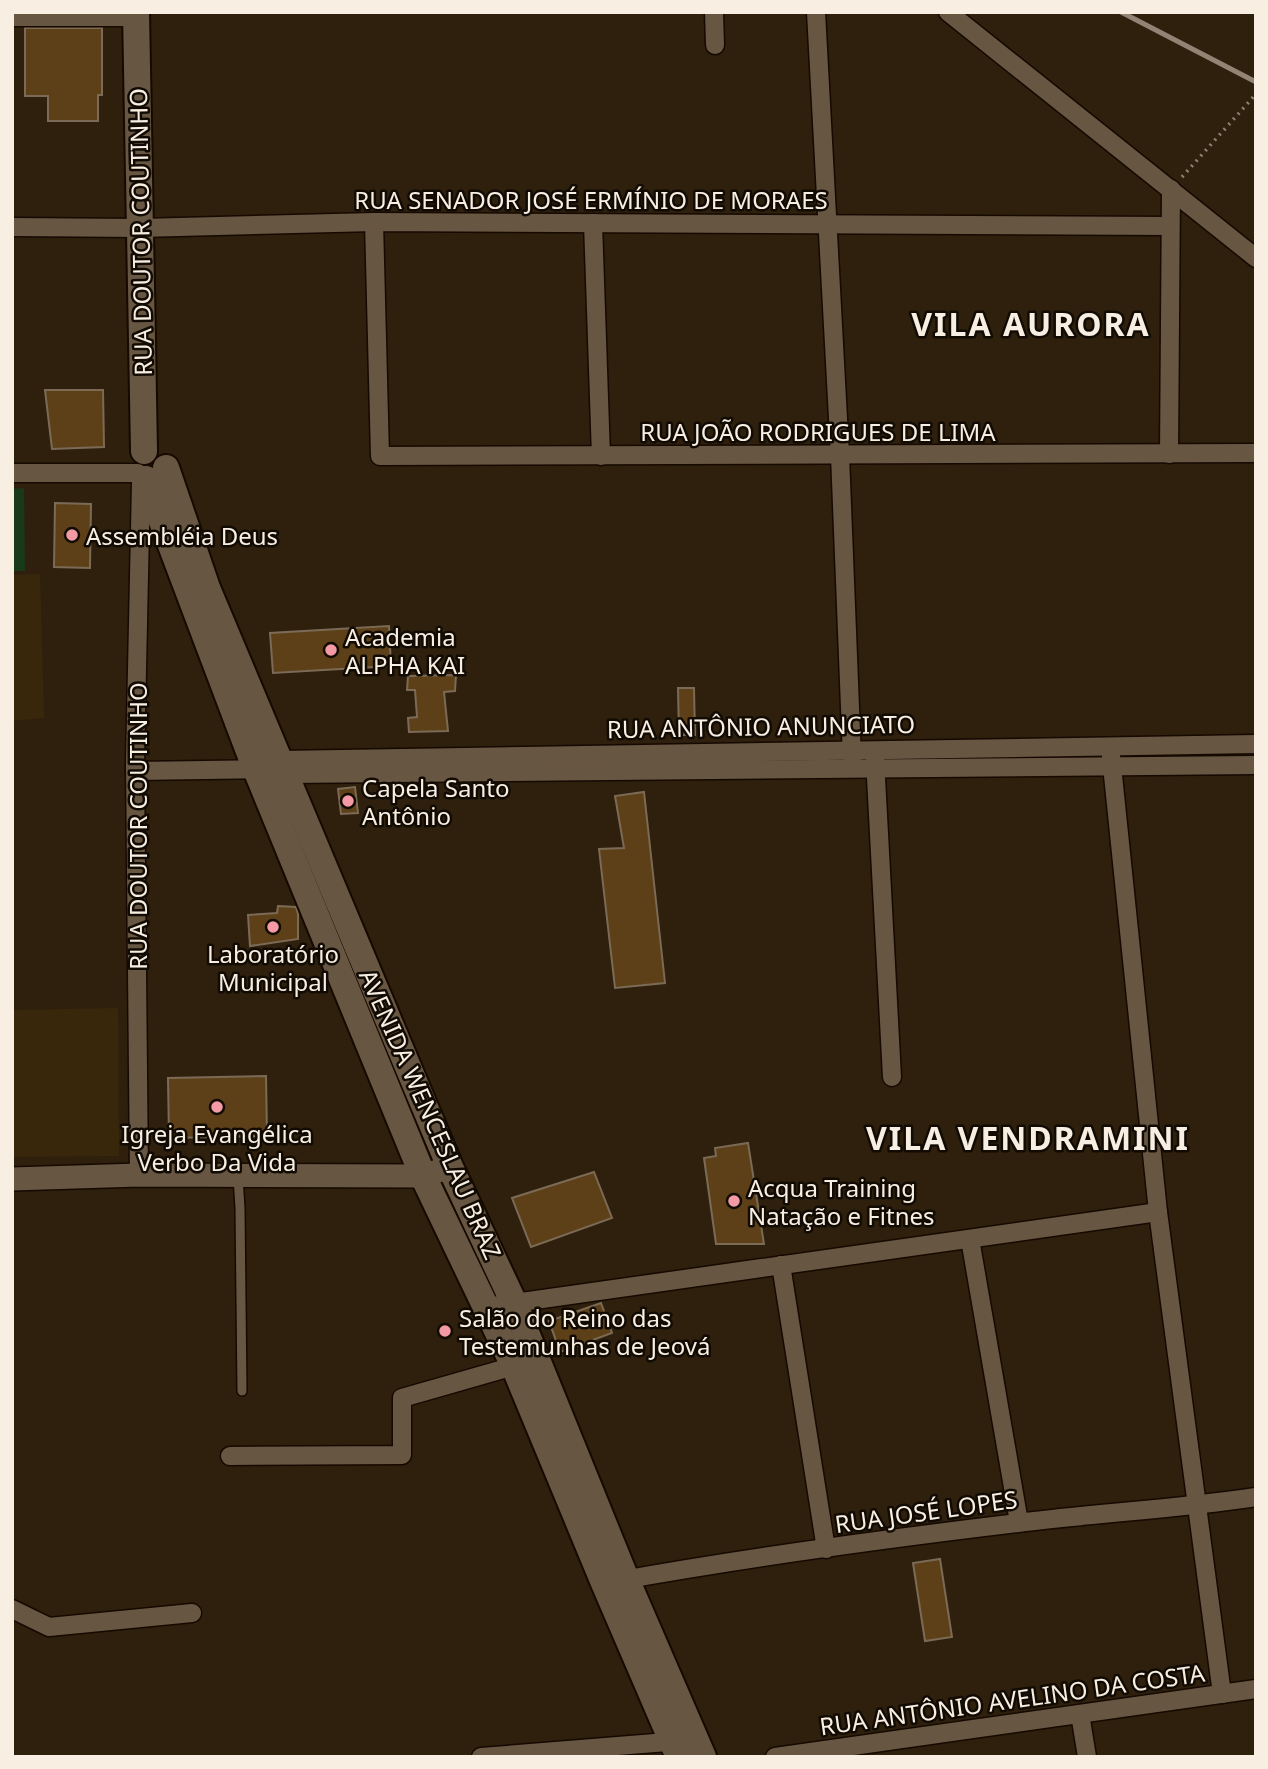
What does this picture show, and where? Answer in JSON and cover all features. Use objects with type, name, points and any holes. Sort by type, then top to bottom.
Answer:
[{"type":"main road","name":"RUA DOUTOR COUTINHO","points":[[136,15],[147,470]]},
{"type":"main road","name":"AVENIDA WENCESLAU BRAZ","points":[[147,470],[207,588],[273,768],[343,981],[423,1176],[615,1581],[688,1749]]},
{"type":"main road","name":"AVENIDA WENCESLAU BRAZ","points":[[273,768],[368,971],[450,1167],[514,1303],[615,1581]]},
{"type":"main road","points":[[343,981],[368,971]]},
{"type":"street","points":[[714,12],[715,45]]},
{"type":"street","points":[[816,12],[829,225],[853,769]]},
{"type":"street","points":[[948,12],[1256,258]]},
{"type":"street","points":[[12,18],[136,15]]},
{"type":"street","points":[[1169,454],[1171,189]]},
{"type":"street","name":"RUA SENADOR JOSÉ ERMÍNIO DE MORAES","points":[[12,227],[141,228],[374,222],[1170,226]]},
{"type":"street","name":"RUA JOÃO RODRIGUES DE LIMA","points":[[374,222],[380,456],[1256,453]]},
{"type":"street","points":[[593,223],[601,456]]},
{"type":"street","points":[[12,473],[147,470]]},
{"type":"street","name":"RUA DOUTOR COUTINHO","points":[[139,1175],[135,771],[147,470]]},
{"type":"street","name":"RUA ANTÔNIO ANUNCIATO","points":[[135,771],[623,762],[852,749],[1256,744]]},
{"type":"street","points":[[1169,745],[1169,766]]},
{"type":"street","points":[[1110,746],[1158,1212],[1222,1694]]},
{"type":"street","points":[[874,749],[892,1077]]},
{"type":"street","name":"RUA ANTÔNIO ANUNCIATO","points":[[623,762],[853,769],[1256,765]]},
{"type":"street","points":[[12,1179],[139,1175],[423,1176],[450,1167]]},
{"type":"street","points":[[486,1307],[1158,1212]]},
{"type":"street","points":[[970,1239],[1019,1522]]},
{"type":"street","points":[[782,1265],[826,1549]]},
{"type":"street","points":[[230,1456],[402,1455],[402,1398],[514,1366]]},
{"type":"street","name":"RUA JOSÉ LOPES","points":[[615,1581],[1019,1522],[1196,1506],[1256,1497]]},
{"type":"street","points":[[12,1609],[49,1628],[192,1614]]},
{"type":"street","name":"RUA ANTÔNIO AVELINO DA COSTA","points":[[775,1757],[897,1748],[1080,1714],[1256,1689]]},
{"type":"street","points":[[1080,1714],[1087,1757]]},
{"type":"street","points":[[481,1757],[688,1749]]},
{"type":"lane","points":[[238,1175],[242,1391]]},
{"type":"path","points":[[1171,189],[1256,94]]},
{"type":"shaded area","points":[[40,574],[44,718],[12,721],[12,575]]},
{"type":"shaded area","points":[[118,1008],[119,1156],[12,1157],[12,1010]]},
{"type":"green space","points":[[24,488],[25,571],[12,571],[12,489]]},
{"type":"building","points":[[25,28],[102,28],[102,95],[98,95],[98,121],[48,121],[48,96],[25,96]]},
{"type":"building","points":[[45,390],[103,390],[104,447],[52,449]]},
{"type":"building","name":"Assembléia Deus","points":[[55,503],[91,504],[90,568],[54,567]]},
{"type":"building","name":"Academia ALPHA KAI","points":[[389,626],[391,666],[273,673],[270,633]]},
{"type":"building","points":[[456,675],[455,691],[444,692],[448,731],[409,732],[408,718],[417,717],[415,690],[407,690],[408,676]]},
{"type":"building","points":[[678,688],[694,688],[695,735],[679,735]]},
{"type":"building","name":"Capela Santo Antônio","points":[[355,787],[358,813],[341,814],[338,789]]},
{"type":"building","points":[[644,792],[665,983],[615,988],[599,849],[624,848],[615,796]]},
{"type":"building","name":"Laboratório Municipal","points":[[278,906],[296,907],[298,939],[250,946],[248,915],[277,913]]},
{"type":"building","name":"Igreja Evangélica Verbo Da Vida","points":[[266,1076],[267,1136],[169,1138],[168,1078]]},
{"type":"building","name":"Acqua Training Natação e Fitnes","points":[[748,1143],[764,1244],[716,1244],[704,1158],[716,1156],[715,1148]]},
{"type":"building","points":[[594,1172],[612,1218],[531,1247],[512,1198]]},
{"type":"building","points":[[601,1303],[612,1333],[560,1352],[549,1321]]},
{"type":"building","points":[[940,1559],[952,1637],[925,1641],[913,1563]]},
{"type":"railway","points":[[1121,12],[1256,82]]},
{"type":"place","name":"Assembléia Deus","points":[[72,535]]},
{"type":"place","name":"Academia ALPHA KAI","points":[[331,650]]},
{"type":"place","name":"Capela Santo Antônio","points":[[348,801]]},
{"type":"place","name":"Laboratório Municipal","points":[[273,927]]},
{"type":"place","name":"Igreja Evangélica Verbo Da Vida","points":[[217,1107]]},
{"type":"place","name":"Acqua Training Natação e Fitnes","points":[[734,1201]]},
{"type":"place","name":"Salão do Reino das Testemunhas de Jeová","points":[[445,1331]]},
{"type":"district","name":"VILA AURORA","points":[[1031,323]]},
{"type":"district","name":"VILA VENDRAMINI","points":[[1028,1137]]}]
